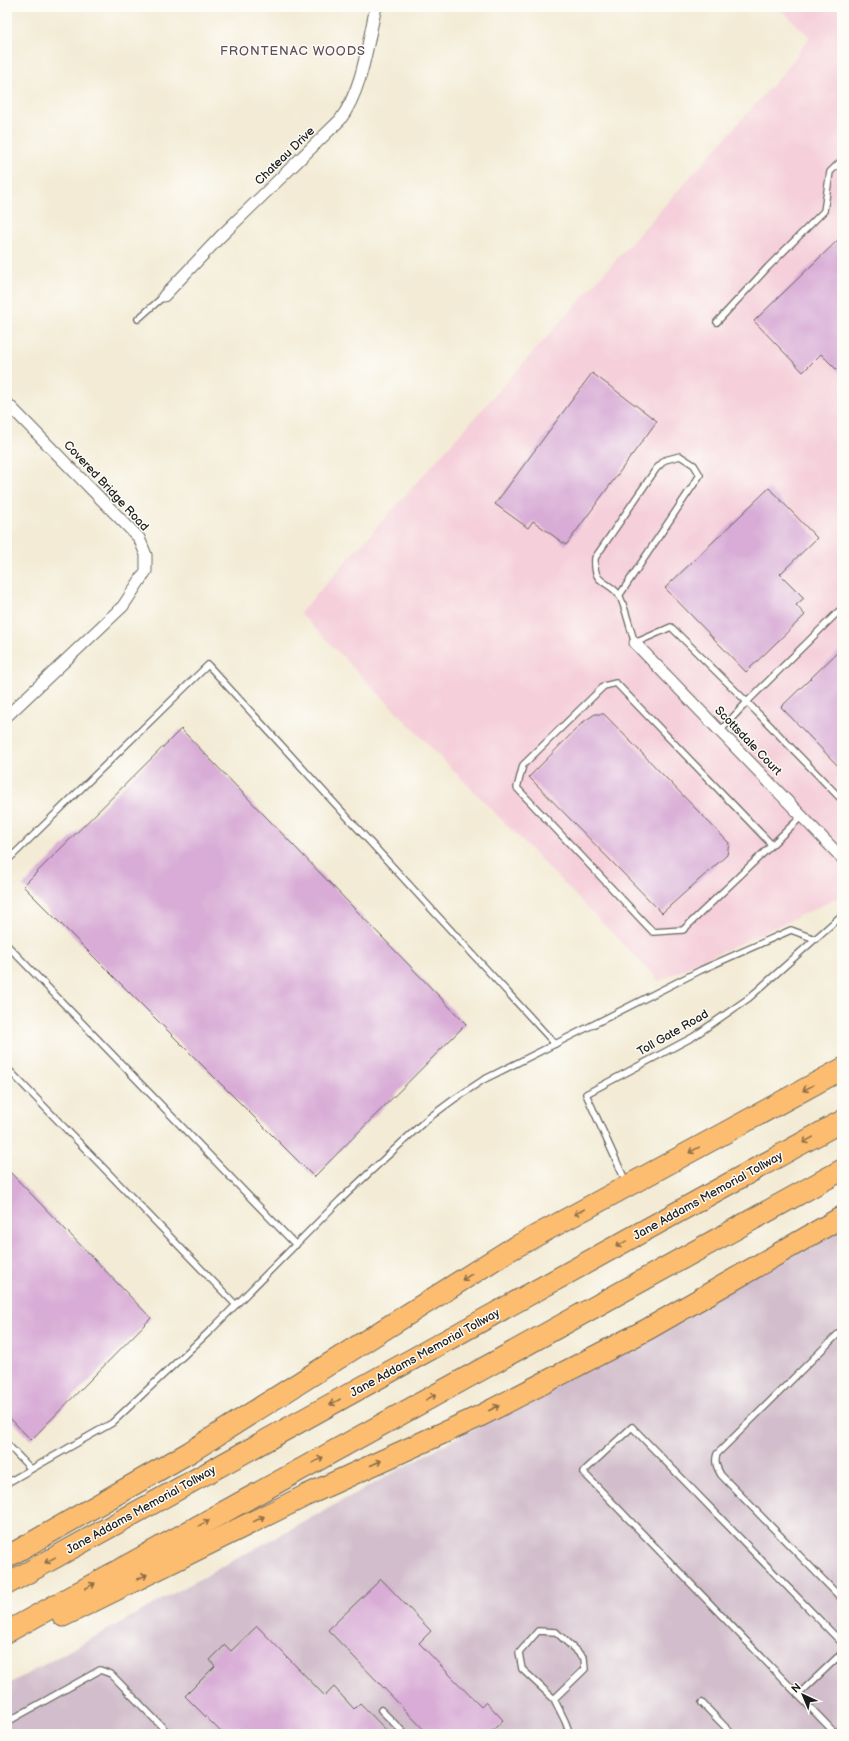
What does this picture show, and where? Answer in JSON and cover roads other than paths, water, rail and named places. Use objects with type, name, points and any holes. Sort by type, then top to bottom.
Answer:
[{"type":"highway","points":[[7,1557],[190,1452],[508,1251],[842,1069]]},
{"type":"highway","name":"Jane Addams Memorial Tollway","points":[[7,1584],[842,1121]]},
{"type":"highway","points":[[7,1632],[842,1170]]},
{"type":"highway","points":[[7,1644],[307,1495],[478,1417],[648,1329],[842,1217]]},
{"type":"street","name":"Chateau Drive","points":[[164,296],[220,237],[340,120],[350,106],[356,91],[376,7]]},
{"type":"street","name":"Covered Bridge Road","points":[[7,403],[139,538],[146,555],[146,571],[124,606],[7,716]]},
{"type":"street","name":"Scottsdale Court","points":[[635,643],[842,858]]},
{"type":"street","points":[[837,1734],[842,1731]]},
{"type":"lane","points":[[717,322],[768,267],[824,211],[830,172],[842,160]]},
{"type":"lane","points":[[138,320],[164,296]]},
{"type":"lane","points":[[619,596],[700,474],[694,465],[680,456],[665,460],[656,469],[595,558],[594,567],[598,578],[619,596],[635,643],[671,627],[747,702],[842,800]]},
{"type":"lane","points":[[720,731],[747,702],[842,608]]},
{"type":"lane","points":[[7,861],[208,665],[555,1044]]},
{"type":"lane","points":[[772,844],[616,683],[604,686],[523,765],[517,788],[653,932],[683,930],[802,816]]},
{"type":"lane","name":"Toll Gate Road","points":[[627,1186],[586,1094],[693,1037],[749,998],[842,915]]},
{"type":"lane","points":[[7,1483],[112,1423],[236,1305],[340,1200],[426,1120],[453,1100],[483,1080],[702,970],[791,930],[815,939]]},
{"type":"lane","points":[[7,945],[296,1244]]},
{"type":"lane","points":[[7,1068],[236,1305]]},
{"type":"lane","points":[[842,1330],[717,1454],[715,1459],[716,1467],[721,1475],[842,1599]]},
{"type":"lane","points":[[837,1734],[798,1696],[583,1472],[632,1427],[842,1643]]},
{"type":"lane","points":[[7,1444],[31,1469]]},
{"type":"lane","points":[[554,1700],[585,1669],[584,1658],[556,1632],[538,1630],[519,1653],[522,1669],[554,1700],[570,1734]]},
{"type":"lane","points":[[798,1696],[842,1653]]},
{"type":"lane","points":[[7,1722],[100,1670],[110,1674],[169,1734]]},
{"type":"lane","points":[[702,1703],[732,1734]]},
{"type":"lane","points":[[381,1710],[405,1734]]},
{"type":"district","name":"FRONTENAC WOODS","points":[[293,51]]}]
